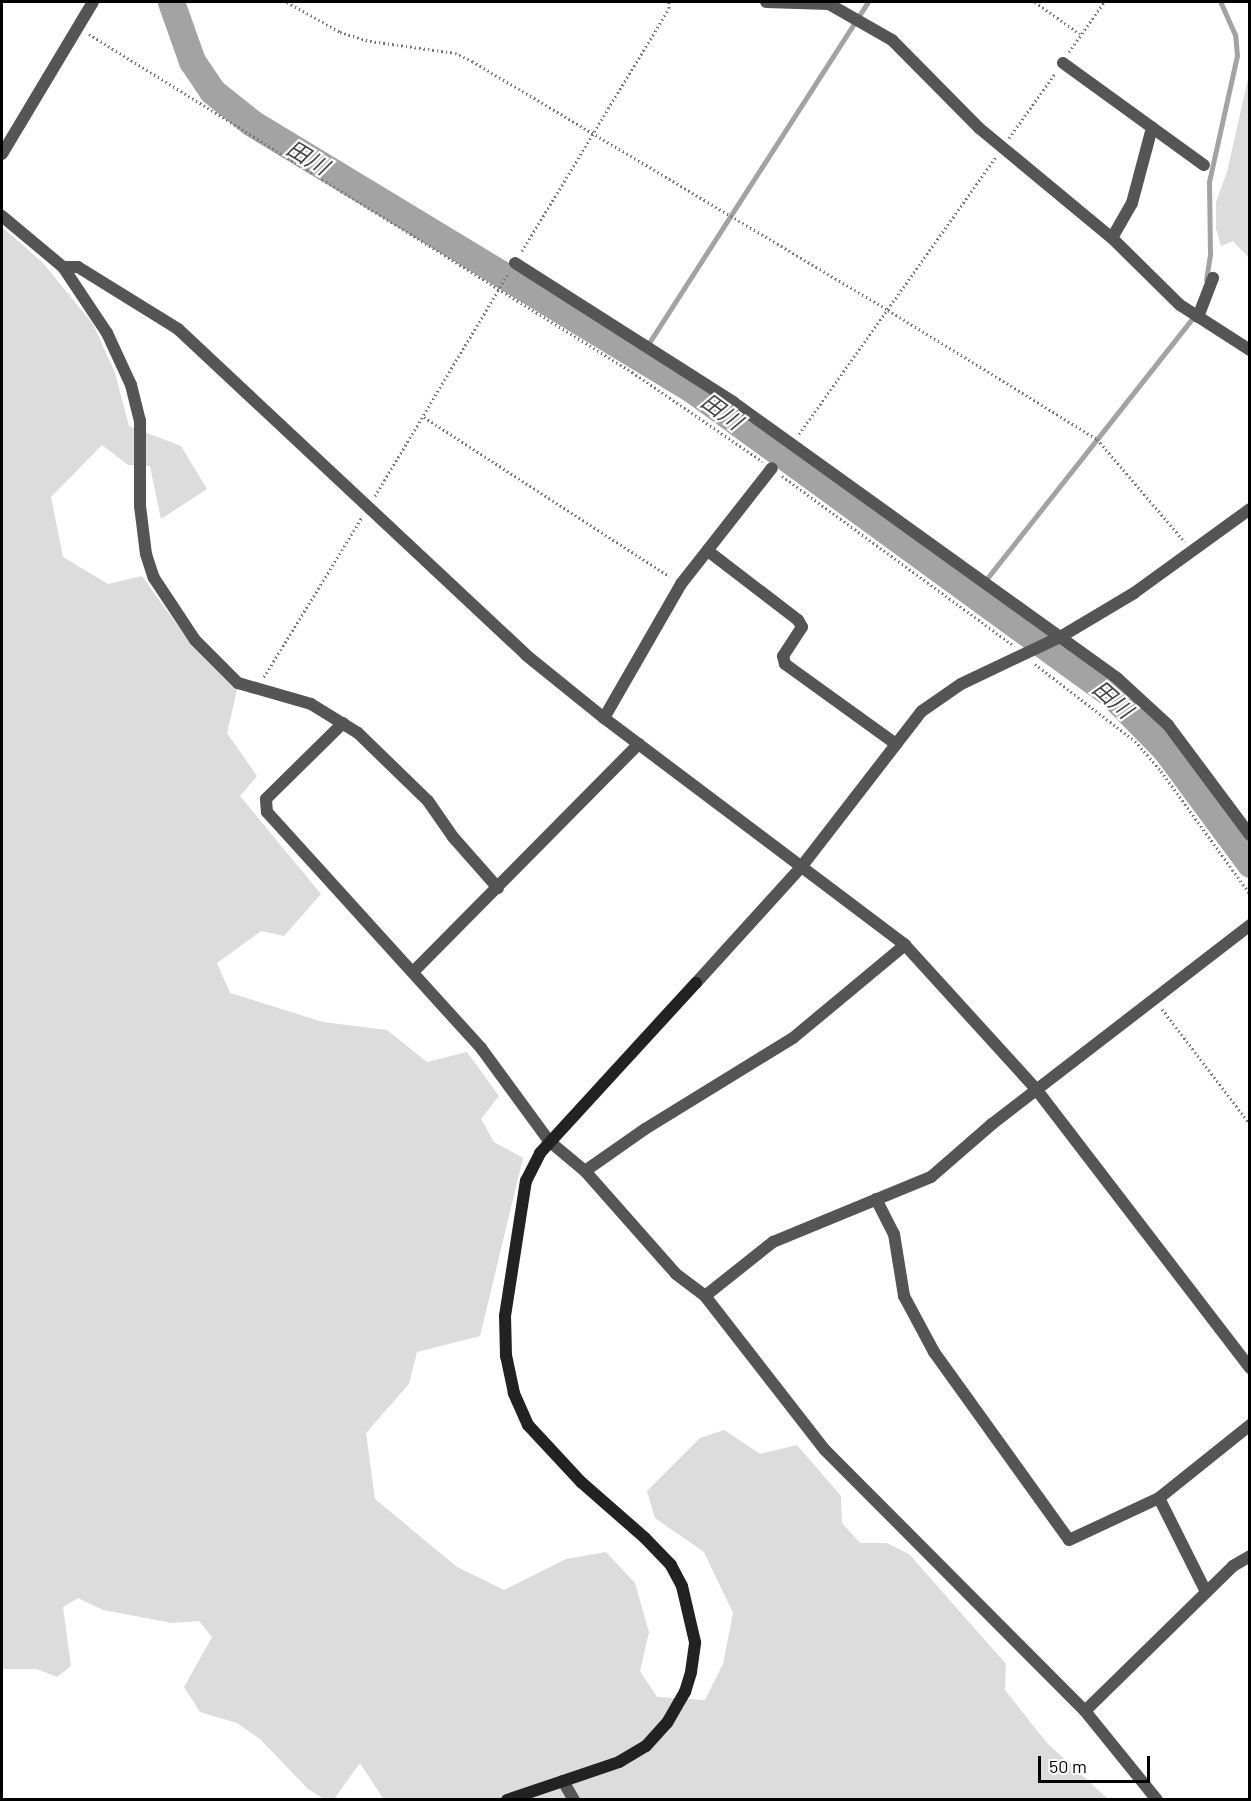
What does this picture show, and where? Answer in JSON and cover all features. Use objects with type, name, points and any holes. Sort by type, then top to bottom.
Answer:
[{"type":"street","points":[[2,154],[93,2]]},
{"type":"street","points":[[766,2],[829,4],[892,40],[1003,147],[1112,238],[1180,305],[1250,350]]},
{"type":"street","points":[[1063,63],[1204,165]]},
{"type":"street","points":[[1112,238],[1132,203],[1152,128]]},
{"type":"street","points":[[2,216],[63,267],[107,333],[131,385],[140,420],[140,506],[146,554],[154,578],[217,666],[238,683],[311,704],[343,723],[428,801],[453,837],[498,888]]},
{"type":"street","points":[[513,266],[677,364],[792,444],[1141,698],[1168,725],[1250,835]]},
{"type":"street","points":[[63,267],[78,267],[165,319],[369,505],[526,655],[604,718],[905,945],[1036,1089],[1250,1368]]},
{"type":"street","points":[[1198,317],[1213,278]]},
{"type":"street","points":[[604,718],[681,584],[772,468]]},
{"type":"street","points":[[507,1800],[619,1762],[646,1746],[667,1723],[685,1692],[695,1642],[682,1586],[671,1565],[548,1450],[528,1425],[514,1393],[506,1356],[507,1305],[526,1181],[549,1141],[802,866],[896,744],[940,696],[1058,638],[1134,593],[1250,509]]},
{"type":"street","points":[[708,550],[798,620],[802,627],[783,656],[785,664],[896,744]]},
{"type":"street","points":[[343,723],[266,800],[267,812],[481,1048],[549,1141],[585,1171],[647,1245],[676,1274],[705,1296],[825,1450],[1084,1711],[1157,1800]]},
{"type":"street","points":[[413,972],[639,744]]},
{"type":"street","points":[[705,1296],[773,1242],[931,1177],[1036,1089],[1250,925]]},
{"type":"street","points":[[585,1171],[792,1038],[905,945]]},
{"type":"street","points":[[876,1199],[894,1234],[904,1296],[934,1352],[1069,1540],[1159,1498],[1250,1425]]},
{"type":"street","points":[[1159,1498],[1206,1592]]},
{"type":"street","points":[[1084,1711],[1206,1592],[1250,1556]]},
{"type":"street","points":[[563,1781],[574,1800]]},
{"type":"path","points":[[287,2],[340,32],[360,38],[455,53],[888,310],[1097,439],[1192,551]]},
{"type":"path","points":[[258,690],[669,8],[669,2]]},
{"type":"path","points":[[1035,2],[1080,34]]},
{"type":"path","points":[[792,444],[1104,2]]},
{"type":"path","points":[[78,27],[632,372],[772,468],[1027,653],[1135,741],[1161,771],[1250,894]]},
{"type":"path","points":[[423,417],[681,584]]},
{"type":"path","points":[[1154,998],[1250,1124]]},
{"type":"shaded area","points":[[1249,51],[1249,258],[1233,241],[1221,246],[1216,229],[1216,202],[1227,172],[1248,79]]},
{"type":"shaded area","points":[[2,227],[43,263],[93,324],[115,373],[129,426],[181,446],[207,489],[161,519],[150,466],[128,465],[102,445],[51,497],[63,557],[108,584],[142,576],[185,636],[238,685],[227,733],[257,776],[240,796],[321,894],[284,936],[261,931],[217,963],[230,993],[323,1022],[387,1030],[427,1062],[467,1052],[499,1096],[481,1119],[494,1142],[523,1158],[480,1336],[417,1352],[409,1384],[366,1433],[375,1499],[457,1567],[504,1590],[566,1559],[606,1552],[635,1583],[649,1632],[640,1671],[657,1697],[705,1700],[723,1664],[733,1613],[704,1552],[655,1518],[647,1491],[700,1438],[724,1430],[760,1454],[797,1445],[841,1496],[842,1523],[860,1543],[887,1543],[909,1554],[1006,1664],[1005,1690],[1047,1743],[1108,1799],[384,1800],[360,1763],[334,1799],[324,1799],[308,1789],[260,1739],[237,1723],[200,1712],[184,1687],[212,1637],[199,1621],[172,1623],[103,1610],[78,1598],[63,1607],[71,1666],[57,1677],[37,1669],[2,1669]]},
{"type":"waterway","name":"田川","points":[[171,2],[192,61],[212,91],[252,123],[693,390],[1112,695],[1165,749],[1250,864]]},
{"type":"waterway","points":[[640,357],[868,2]]},
{"type":"waterway","points":[[1206,280],[1210,254],[1209,182],[1237,56],[1235,35],[1220,2]]},
{"type":"waterway","points":[[974,595],[1194,316]]}]
